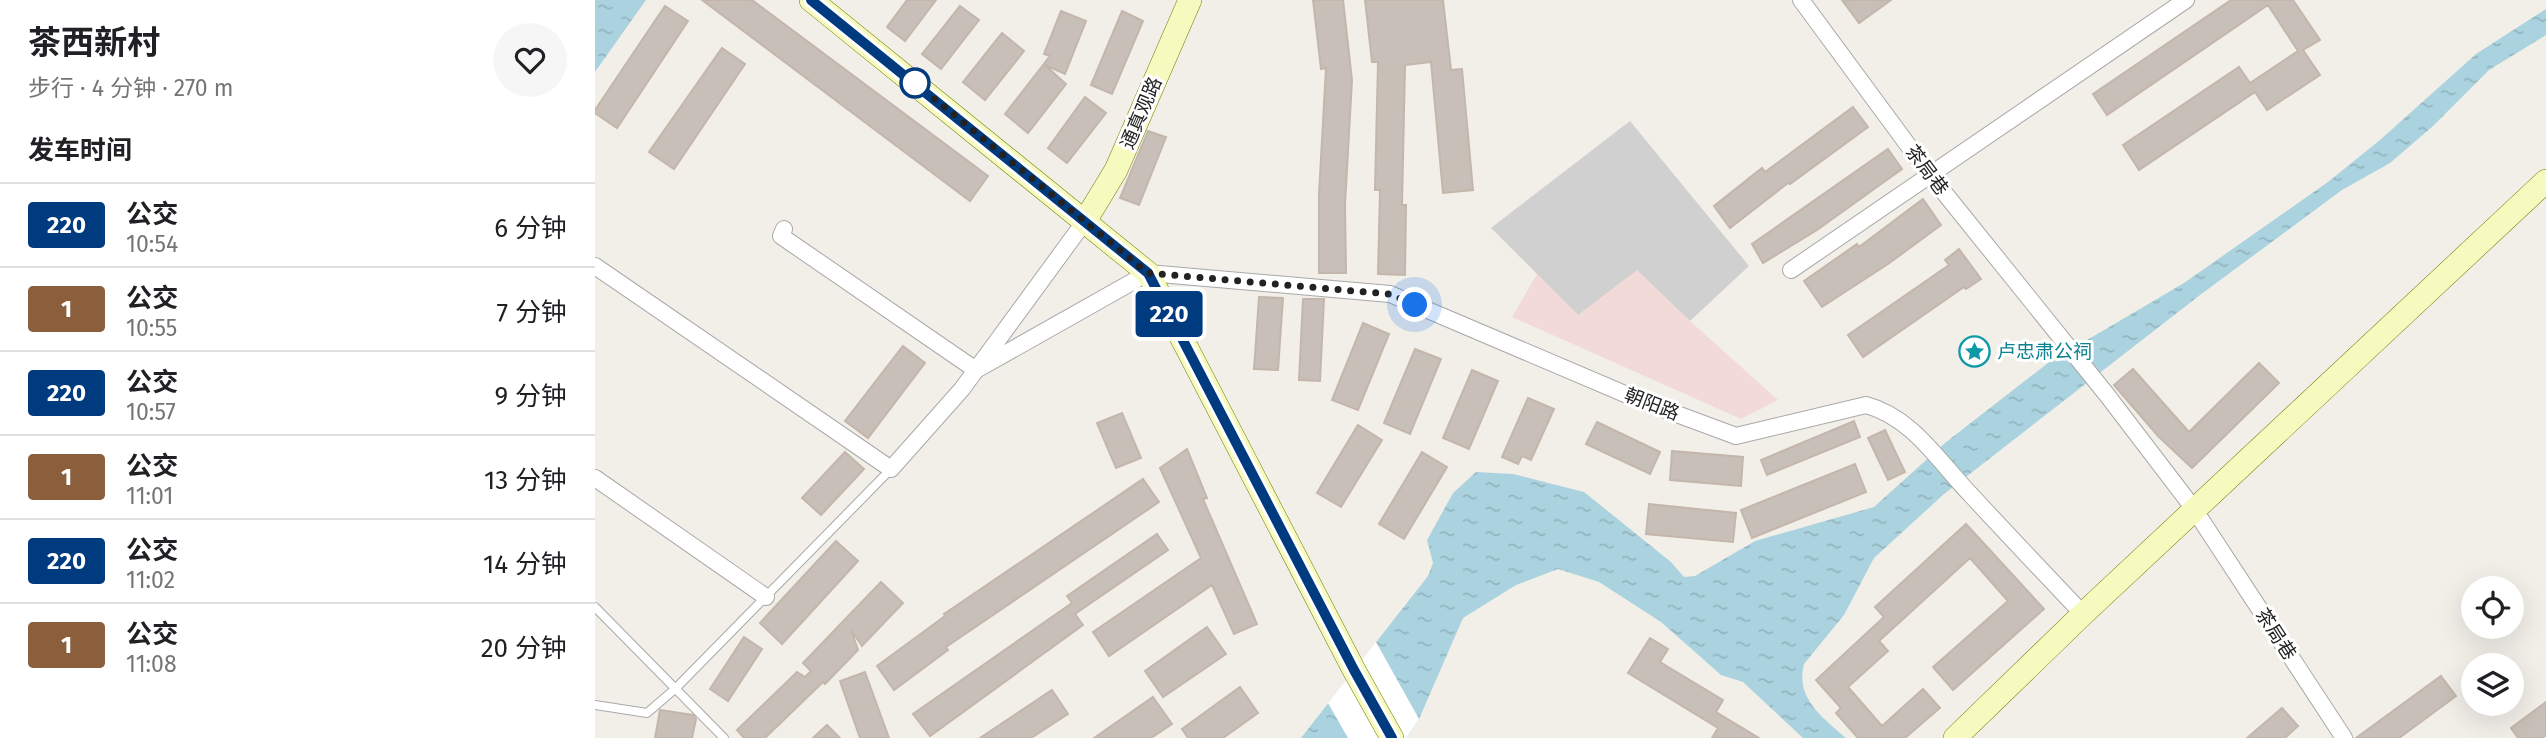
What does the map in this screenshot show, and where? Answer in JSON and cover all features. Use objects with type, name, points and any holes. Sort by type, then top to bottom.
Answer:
[{"type":"main road","points":[[811,0],[1148,273],[1392,738]]},
{"type":"main road","name":"通真观路","points":[[1085,221],[1116,170],[1190,0]]},
{"type":"main road","points":[[1955,738],[2194,509],[2546,181]]},
{"type":"street","name":"茶局巷","points":[[1801,0],[1930,175],[2107,395],[2194,509],[2344,738]]},
{"type":"street","points":[[1791,270],[2186,0]]},
{"type":"street","points":[[595,266],[891,469],[962,389],[1085,221]]},
{"type":"street","points":[[785,229],[781,236],[976,370]]},
{"type":"street","points":[[976,370],[1148,273]]},
{"type":"street","name":"朝阳路","points":[[1148,273],[1389,294],[1639,400],[1736,436],[1866,405],[1884,410],[1930,448],[2083,614]]},
{"type":"street","points":[[595,478],[766,597]]},
{"type":"lane","points":[[595,705],[647,713],[676,688],[891,469]]},
{"type":"lane","points":[[595,607],[724,738]]},
{"type":"shaded area","points":[[1630,121],[1749,266],[1690,321],[1637,270],[1578,315],[1491,228]]},
{"type":"shaded area","points":[[1637,269],[1778,400],[1741,419],[1512,317],[1537,274],[1578,315]]},
{"type":"water","points":[[595,0],[646,0],[595,72]]},
{"type":"water","points":[[2546,9],[2546,35],[2489,70],[2432,127],[2390,163],[2342,190],[2200,295],[1944,494],[1874,558],[1844,615],[1804,664],[1802,676],[1803,687],[1813,706],[1846,738],[1803,738],[1743,682],[1721,675],[1661,622],[1599,582],[1558,569],[1516,585],[1463,618],[1419,719],[1406,738],[1301,738],[1428,576],[1433,563],[1427,540],[1453,493],[1476,472],[1513,474],[1584,492],[1671,562],[1684,577],[1695,576],[1755,541],[1874,507],[1945,443],[2048,363],[2184,283],[2328,182],[2380,140],[2476,54]]},
{"type":"pier","points":[[1376,642],[1419,719],[1406,738],[1348,738],[1328,703]]},
{"type":"building","points":[[702,0],[752,0],[988,176],[970,201]]},
{"type":"building","points":[[907,0],[936,0],[905,41],[887,27]]},
{"type":"building","points":[[1313,0],[1343,0],[1352,80],[1345,205],[1346,273],[1319,273],[1319,194],[1326,68],[1321,69]]},
{"type":"building","points":[[1365,0],[1443,0],[1451,70],[1462,69],[1473,190],[1443,193],[1431,62],[1405,65],[1402,205],[1406,205],[1405,275],[1378,274],[1380,190],[1375,190],[1378,62],[1372,62]]},
{"type":"building","points":[[1842,0],[1891,0],[1859,23]]},
{"type":"building","points":[[2231,0],[2293,0],[2320,40],[2303,50],[2320,75],[2267,110],[2255,92],[2139,170],[2123,145],[2239,67],[2250,83],[2298,51],[2268,5],[2107,115],[2093,94]]},
{"type":"building","points":[[665,6],[688,21],[617,128],[595,113],[595,110]]},
{"type":"building","points":[[960,6],[979,20],[941,69],[922,54]]},
{"type":"building","points":[[1061,11],[1086,21],[1065,74],[1045,65],[1066,84],[1028,133],[1005,114],[1050,56],[1044,54]]},
{"type":"building","points":[[1122,11],[1143,21],[1112,94],[1091,85]]},
{"type":"building","points":[[1002,33],[1024,51],[985,100],[963,82]]},
{"type":"building","points":[[722,48],[745,64],[674,169],[649,152]]},
{"type":"building","points":[[1085,97],[1106,113],[1067,163],[1048,148]]},
{"type":"building","points":[[1853,107],[1868,127],[1730,228],[1714,206],[1762,168],[1765,172]]},
{"type":"building","points":[[1148,131],[1166,137],[1139,205],[1120,198]]},
{"type":"building","points":[[1888,149],[1902,169],[1817,230],[1763,263],[1752,244]]},
{"type":"building","points":[[1923,199],[1941,225],[1822,307],[1804,281],[1857,244],[1859,247]]},
{"type":"building","points":[[1959,249],[1981,279],[1966,289],[1964,287],[1863,357],[1848,335],[1949,265],[1945,260]]},
{"type":"building","points":[[1259,297],[1283,298],[1278,370],[1254,369]]},
{"type":"building","points":[[1303,299],[1324,299],[1320,381],[1299,380]]},
{"type":"building","points":[[1363,323],[1389,334],[1358,410],[1332,400]]},
{"type":"building","points":[[903,346],[925,363],[868,438],[845,421]]},
{"type":"building","points":[[1415,349],[1441,359],[1410,434],[1384,423]]},
{"type":"building","points":[[2259,363],[2279,383],[2192,468],[2158,436],[2114,385],[2133,369],[2189,432]]},
{"type":"building","points":[[1472,370],[1498,381],[1469,449],[1443,438]]},
{"type":"building","points":[[1528,398],[1554,409],[1531,460],[1522,456],[1518,464],[1502,457]]},
{"type":"building","points":[[1122,413],[1141,458],[1116,468],[1097,423]]},
{"type":"building","points":[[1854,421],[1860,437],[1767,475],[1761,460]]},
{"type":"building","points":[[1597,422],[1660,452],[1650,474],[1586,444]]},
{"type":"building","points":[[1358,425],[1382,440],[1341,507],[1317,493]]},
{"type":"building","points":[[1885,430],[1905,472],[1888,480],[1868,438]]},
{"type":"building","points":[[1187,449],[1207,498],[1203,499],[1257,624],[1234,634],[1212,585],[1109,656],[1093,632],[1201,558],[1160,468]]},
{"type":"building","points":[[1672,451],[1743,457],[1741,486],[1670,480]]},
{"type":"building","points":[[845,452],[864,469],[821,515],[802,498]]},
{"type":"building","points":[[1422,452],[1447,467],[1404,539],[1379,524]]},
{"type":"building","points":[[1855,464],[1866,492],[1752,538],[1741,510]]},
{"type":"building","points":[[1143,479],[1159,502],[946,647],[948,650],[894,690],[877,666],[945,616],[944,614]]},
{"type":"building","points":[[1649,504],[1736,513],[1733,542],[1646,534]]},
{"type":"building","points":[[1966,524],[2044,609],[1953,690],[1933,667],[2008,601],[1970,558],[1879,641],[1888,651],[1848,687],[1882,726],[1923,689],[1940,708],[1905,738],[1858,738],[1836,713],[1841,708],[1816,680],[1884,617],[1875,607]]},
{"type":"building","points":[[1157,534],[1168,550],[1075,614],[1083,625],[930,736],[913,714],[1072,603],[1067,596]]},
{"type":"building","points":[[836,541],[858,561],[782,644],[760,623]]},
{"type":"building","points":[[881,582],[903,603],[862,646],[851,630],[858,650],[765,738],[744,738],[737,730],[797,672],[805,677],[811,671],[803,663]]},
{"type":"building","points":[[1207,627],[1226,654],[1163,697],[1145,671]]},
{"type":"building","points":[[744,637],[762,649],[728,701],[710,689]]},
{"type":"building","points":[[1650,638],[1668,649],[1660,662],[1723,700],[1716,712],[1759,738],[1712,738],[1718,728],[1628,673]]},
{"type":"building","points":[[865,672],[889,738],[860,738],[840,681]]},
{"type":"building","points":[[2441,676],[2456,696],[2399,738],[2356,738]]},
{"type":"building","points":[[1240,687],[1258,713],[1223,738],[1188,738],[1182,729]]},
{"type":"building","points":[[1052,690],[1068,714],[1031,738],[980,738]]},
{"type":"building","points":[[1153,697],[1172,724],[1151,738],[1094,738]]},
{"type":"building","points":[[2546,702],[2546,735],[2542,738],[2518,738],[2511,728]]},
{"type":"building","points":[[2282,708],[2298,726],[2285,738],[2247,738]]},
{"type":"building","points":[[660,710],[693,715],[696,719],[692,738],[655,738]]},
{"type":"building","points":[[827,725],[840,738],[813,738]]},
{"type":"bus line","name":"220","points":[[811,0],[1148,273],[1392,738]]},
{"type":"place","name":"卢忠肃公祠","points":[[1974,351]]},
{"type":"route","points":[[915,83],[1148,273],[1389,294],[1415,305]]}]
